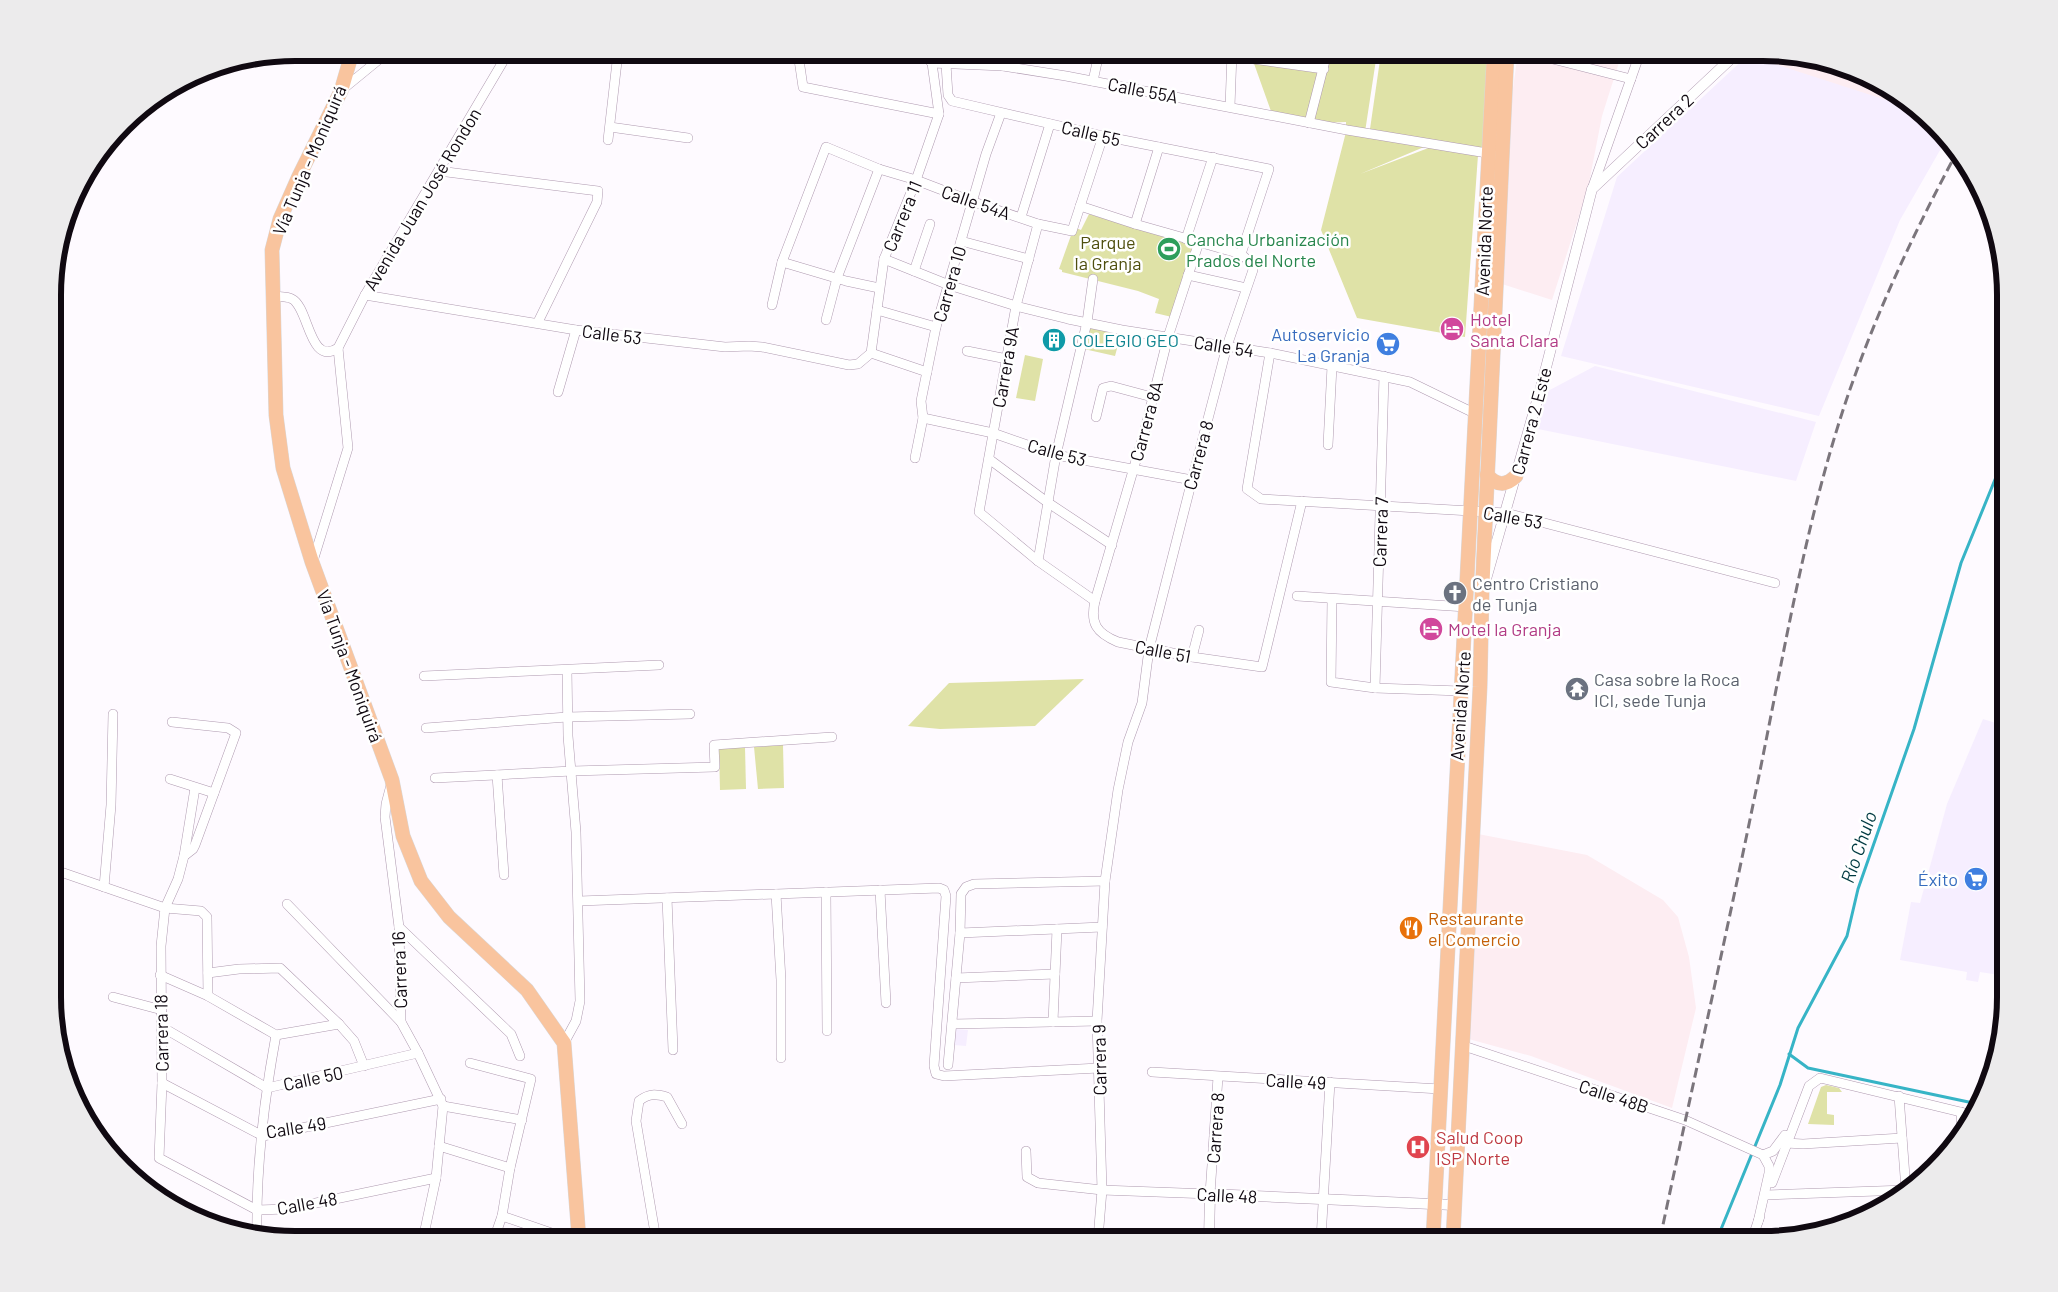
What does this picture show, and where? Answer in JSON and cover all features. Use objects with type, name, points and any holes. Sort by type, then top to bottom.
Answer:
[{"type":"main road","name":"Vía Tunja - Moniquirá","points":[[349,61],[341,91],[280,219],[272,250],[276,415],[282,459],[312,562],[392,780],[403,836],[421,881],[449,917],[527,990],[564,1043]]},
{"type":"main road","name":"Avenida Norte","points":[[1433,1231],[1493,61]]},
{"type":"main road","name":"Avenida Norte","points":[[1453,1231],[1480,687],[1482,594],[1507,61]]},
{"type":"main road","points":[[1488,475],[1493,482],[1502,484],[1510,482],[1516,476]]},
{"type":"main road","points":[[564,1043],[578,1231]]},
{"type":"street","points":[[341,91],[376,61]]},
{"type":"street","name":"Avenida Juan José Rondon","points":[[338,348],[366,295],[503,61]]},
{"type":"street","points":[[608,140],[617,61]]},
{"type":"street","points":[[799,61],[803,86],[939,114]]},
{"type":"street","points":[[1003,61],[1003,66]]},
{"type":"street","points":[[1093,81],[1097,61]]},
{"type":"street","points":[[1230,106],[1232,61]]},
{"type":"street","points":[[1275,61],[1324,69]]},
{"type":"street","points":[[1309,122],[1325,61]]},
{"type":"street","points":[[1563,61],[1631,79]]},
{"type":"street","points":[[1592,189],[1637,61]]},
{"type":"street","name":"Carrera 2","points":[[1592,189],[1727,61]]},
{"type":"street","name":"Calle 55A","points":[[932,63],[1003,66],[1488,153]]},
{"type":"street","name":"Carrera 11","points":[[871,353],[884,259],[916,180],[939,114],[932,63]]},
{"type":"street","name":"Calle 55","points":[[946,64],[948,95],[952,101],[1103,136],[1268,169],[1241,254]]},
{"type":"street","name":"Carrera 10","points":[[915,458],[923,418],[920,406],[936,327],[986,154],[1001,113]]},
{"type":"street","points":[[1020,217],[1050,124]]},
{"type":"street","points":[[610,128],[688,138]]},
{"type":"street","points":[[1103,136],[1080,206],[1135,224],[1241,254]]},
{"type":"street","name":"Calle 54A","points":[[782,262],[826,147],[879,169],[916,180],[972,202],[1038,224],[1072,231],[1080,206]]},
{"type":"street","points":[[1135,224],[1159,147]]},
{"type":"street","points":[[1186,238],[1213,157]]},
{"type":"street","points":[[826,320],[837,278],[879,169]]},
{"type":"street","points":[[439,171],[598,191],[597,202],[538,322]]},
{"type":"street","name":"Carrera 2 Este","points":[[1482,594],[1541,387],[1592,189]]},
{"type":"street","points":[[914,271],[930,224]]},
{"type":"street","name":"Carrera 9A","points":[[1038,224],[1016,306],[979,512],[1038,561]]},
{"type":"street","points":[[961,241],[1029,258]]},
{"type":"street","name":"Carrera 8A","points":[[1095,600],[1144,433],[1168,336],[1198,242]]},
{"type":"street","name":"Carrera 8","points":[[1105,881],[1118,790],[1128,742],[1142,703],[1150,649],[1228,346],[1253,270],[1252,264],[1241,254]]},
{"type":"street","name":"Calle 54","points":[[884,259],[949,285],[1016,306],[1122,330],[1228,346],[1410,382],[1476,414]]},
{"type":"street","points":[[772,305],[782,262],[879,288]]},
{"type":"street","points":[[1188,275],[1246,288]]},
{"type":"street","points":[[1094,279],[1087,322],[1056,455],[1038,561],[1095,600]]},
{"type":"street","name":"Calle 53","points":[[366,295],[538,322],[576,330],[725,348],[762,347],[843,364],[858,364],[871,353]]},
{"type":"street","points":[[272,296],[292,299],[299,306],[314,343],[324,351],[332,352],[338,348],[348,448],[312,562]]},
{"type":"street","points":[[877,310],[936,327]]},
{"type":"street","points":[[558,392],[576,330]]},
{"type":"street","points":[[967,351],[1007,359]]},
{"type":"street","points":[[871,353],[927,372]]},
{"type":"street","name":"Calle 53","points":[[1270,354],[1247,488],[1261,500],[1506,513],[1775,582]]},
{"type":"street","points":[[1328,445],[1332,366]]},
{"type":"street","name":"Carrera 7","points":[[1375,688],[1384,376]]},
{"type":"street","points":[[1096,417],[1103,388],[1110,386],[1152,397]]},
{"type":"street","name":"Calle 53","points":[[923,418],[993,433],[1056,455],[1192,480]]},
{"type":"street","points":[[989,459],[1047,502],[1112,545]]},
{"type":"street","name":"Calle 51","points":[[1095,600],[1092,614],[1096,627],[1107,638],[1118,642],[1192,657],[1262,667],[1302,501]]},
{"type":"street","points":[[1297,596],[1466,607]]},
{"type":"street","points":[[1332,599],[1331,682],[1375,688],[1461,691]]},
{"type":"street","points":[[1192,657],[1198,630]]},
{"type":"street","points":[[424,676],[659,665]]},
{"type":"street","points":[[564,1043],[579,1012],[579,901],[567,717],[567,670]]},
{"type":"street","points":[[104,887],[111,805],[113,714]]},
{"type":"street","points":[[426,728],[567,717],[690,714]]},
{"type":"street","points":[[172,722],[228,728],[233,730],[236,735],[193,850],[184,856]]},
{"type":"street","points":[[434,778],[572,771],[715,767],[714,745],[832,737]]},
{"type":"street","points":[[498,775],[504,875]]},
{"type":"street","points":[[170,779],[195,788],[214,792]]},
{"type":"street","name":"Carrera 16","points":[[392,780],[385,817],[398,927],[401,1022],[442,1103]]},
{"type":"street","points":[[184,856],[195,788]]},
{"type":"street","name":"Carrera 18","points":[[159,1158],[162,1083],[161,946],[165,908],[178,879],[184,856]]},
{"type":"street","points":[[61,872],[165,908],[205,913],[208,996]]},
{"type":"street","points":[[948,1066],[960,933],[960,894],[966,887],[974,884],[1105,881]]},
{"type":"street","name":"Carrera 9","points":[[1099,1231],[1102,1190],[1098,1021],[1105,881]]},
{"type":"street","points":[[579,901],[939,888],[944,890],[946,896],[934,1066],[936,1074],[944,1076],[1099,1068]]},
{"type":"street","points":[[880,890],[886,1003]]},
{"type":"street","points":[[826,892],[827,1030]]},
{"type":"street","points":[[776,894],[782,980],[781,1058]]},
{"type":"street","points":[[668,898],[673,1050]]},
{"type":"street","points":[[287,904],[401,1022]]},
{"type":"street","points":[[398,927],[511,1034],[520,1056]]},
{"type":"street","points":[[960,933],[1102,927]]},
{"type":"street","points":[[1053,1022],[1057,929]]},
{"type":"street","points":[[208,973],[239,969],[280,968],[339,1024],[354,1041],[364,1066]]},
{"type":"street","points":[[956,978],[1055,974]]},
{"type":"street","points":[[160,975],[208,996],[276,1035],[339,1024]]},
{"type":"street","points":[[112,997],[162,1010]]},
{"type":"street","points":[[952,1024],[1098,1021]]},
{"type":"street","name":"Calle 50","points":[[162,1026],[266,1088],[418,1053]]},
{"type":"street","points":[[257,1227],[266,1088],[276,1035]]},
{"type":"street","name":"Calle 48B","points":[[1461,1045],[1685,1120],[1763,1155]]},
{"type":"street","points":[[470,1063],[532,1079],[510,1168],[502,1216],[497,1231]]},
{"type":"street","name":"Calle 49","points":[[1152,1072],[1440,1089]]},
{"type":"street","name":"Carrera 8","points":[[1209,1231],[1218,1077]]},
{"type":"street","points":[[1758,1222],[1769,1173],[1769,1166],[1763,1155],[1773,1151],[1778,1145],[1803,1093],[1814,1081],[1820,1078],[1966,1113]]},
{"type":"street","points":[[1321,1231],[1330,1082]]},
{"type":"street","name":"Calle 49","points":[[162,1083],[263,1136],[442,1103],[522,1120]]},
{"type":"street","points":[[1755,1231],[1786,1143],[1809,1087]]},
{"type":"street","points":[[655,1231],[636,1121],[636,1109],[640,1101],[646,1096],[656,1094],[667,1097],[682,1124]]},
{"type":"street","points":[[1899,1096],[1905,1182]]},
{"type":"street","points":[[425,1231],[436,1178],[442,1103]]},
{"type":"street","points":[[1961,1112],[1961,1120]]},
{"type":"street","points":[[1786,1143],[1803,1144],[1902,1138]]},
{"type":"street","points":[[438,1146],[510,1168]]},
{"type":"street","name":"Calle 48","points":[[1026,1151],[1027,1177],[1038,1184],[1102,1190],[1454,1205]]},
{"type":"street","name":"Calle 48","points":[[159,1158],[257,1210],[287,1209],[436,1178]]},
{"type":"street","points":[[1767,1195],[1894,1190]]},
{"type":"street","points":[[502,1216],[546,1231]]},
{"type":"shaded area","points":[[1517,61],[1619,61],[1602,116],[1588,188],[1552,300],[1499,283],[1508,123]]},
{"type":"shaded area","points":[[1741,61],[1772,62],[1895,103],[1917,119],[1943,146],[1900,220],[1819,416],[1561,356],[1617,177]]},
{"type":"shaded area","points":[[1766,61],[1793,63],[1823,69],[1866,85],[1896,103]]},
{"type":"shaded area","points":[[1595,366],[1816,422],[1796,481],[1538,429],[1546,392]]},
{"type":"shaded area","points":[[1983,719],[1997,723],[1997,791],[1995,801],[1997,801],[1997,975],[1980,972],[1978,982],[1966,980],[1967,972],[1900,960],[1911,902],[1920,903],[1947,804]]},
{"type":"shaded area","points":[[1478,834],[1587,855],[1663,900],[1678,917],[1689,957],[1696,1008],[1672,1108],[1531,1056],[1465,1038]]},
{"type":"shaded area","points":[[955,1029],[968,1030],[966,1046],[954,1045]]},
{"type":"green space","points":[[1253,61],[1306,63],[1307,61],[1376,61],[1365,132],[1346,129],[1346,122],[1317,123],[1272,114]]},
{"type":"green space","points":[[1380,61],[1485,61],[1488,76],[1482,149],[1370,129]]},
{"type":"green space","points":[[1346,132],[1424,147],[1360,174],[1431,147],[1478,155],[1465,337],[1357,318],[1321,230]]},
{"type":"green space","name":"Parque la Granja","points":[[1089,214],[1194,246],[1172,317],[1155,313],[1159,299],[1138,291],[1062,272],[1059,269],[1074,227],[1081,230]]},
{"type":"green space","points":[[1087,322],[1122,330],[1115,356],[1075,347]]},
{"type":"green space","points":[[1025,355],[1043,359],[1035,401],[1016,398]]},
{"type":"green space","points":[[1084,679],[1035,726],[940,729],[908,726],[949,683]]},
{"type":"green space","points":[[783,745],[784,788],[758,789],[754,747]]},
{"type":"green space","points":[[745,747],[746,789],[720,790],[719,748]]},
{"type":"green space","points":[[1826,1085],[1839,1088],[1842,1092],[1827,1092],[1827,1114],[1834,1115],[1834,1125],[1808,1124],[1821,1087]]},
{"type":"waterway","name":"Río Chulo","points":[[1720,1231],[1780,1085],[1798,1028],[1847,936],[1858,889],[1914,729],[1961,563],[1997,475]]},
{"type":"waterway","points":[[1789,1054],[1808,1068],[1972,1103]]},
{"type":"railway","points":[[1662,1231],[1743,855],[1794,599],[1817,499],[1857,369],[1911,243],[1953,160]]},
{"type":"place","name":"Cancha Urbanización Prados del Norte","points":[[1169,249]]},
{"type":"place","name":"Hotel Santa Clara","points":[[1452,329]]},
{"type":"place","name":"COLEGIO GEO","points":[[1054,340]]},
{"type":"place","name":"Autoservicio La Granja","points":[[1388,344]]},
{"type":"place","name":"Centro Cristiano de Tunja","points":[[1455,593]]},
{"type":"place","name":"Motel la Granja","points":[[1431,629]]},
{"type":"place","name":"Casa sobre la Roca ICI, sede Tunja","points":[[1577,689]]},
{"type":"place","name":"Éxito","points":[[1976,879]]},
{"type":"place","name":"Restaurante el Comercio","points":[[1411,928]]},
{"type":"place","name":"Salud Coop ISP Norte","points":[[1418,1147]]}]
